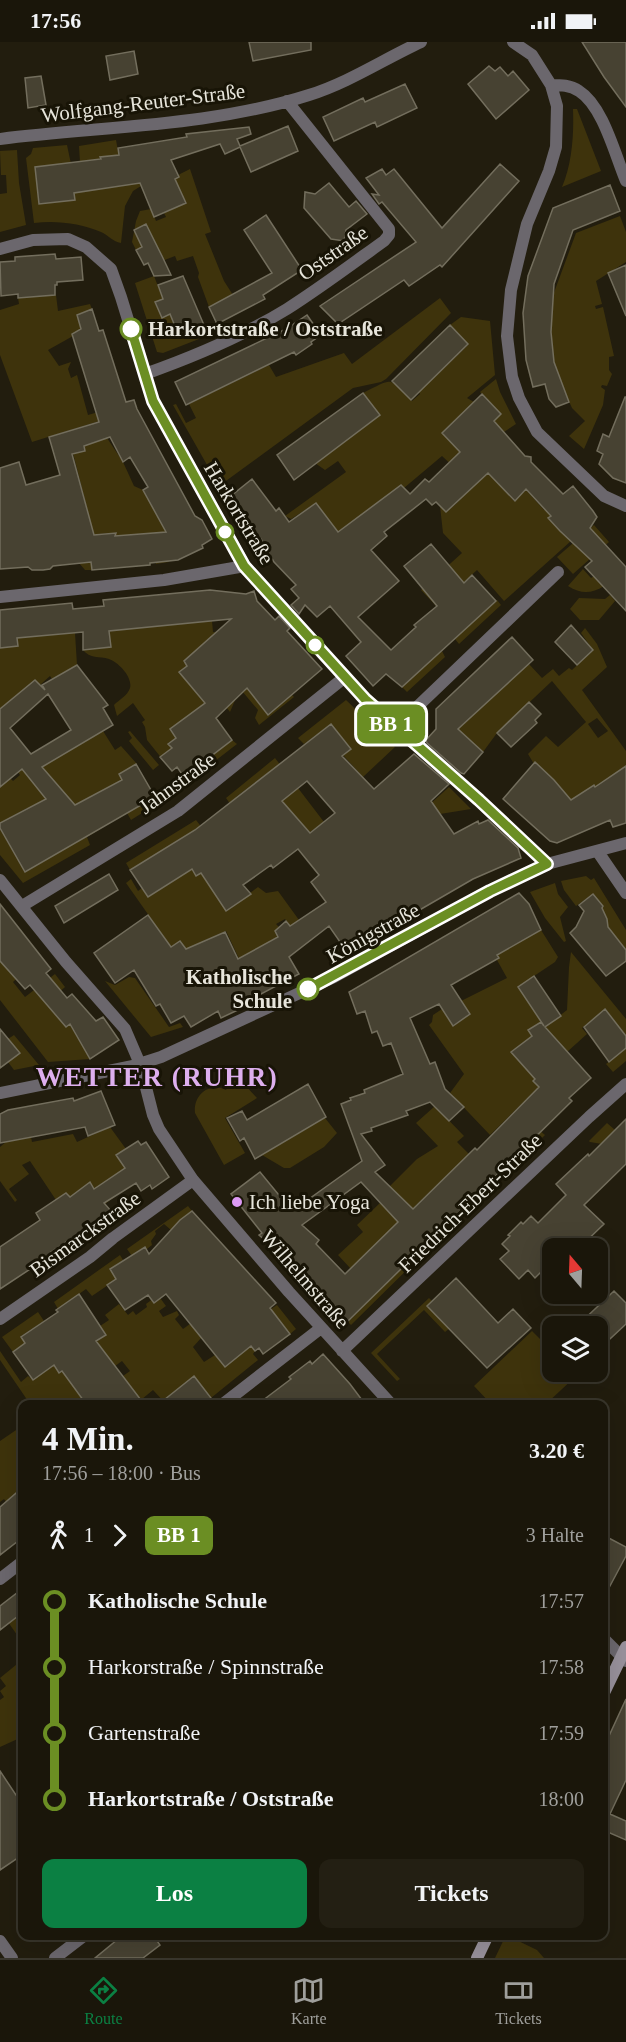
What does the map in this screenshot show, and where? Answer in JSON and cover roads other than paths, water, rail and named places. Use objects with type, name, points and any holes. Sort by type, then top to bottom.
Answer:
[{"type":"main road","points":[[608,1685],[624,1655]]},
{"type":"main road","points":[[477,1958],[486,1940]]},
{"type":"street","name":"Wolfgang-Reuter-Straße","points":[[0,139],[172,123],[260,108],[310,95],[421,42]]},
{"type":"street","points":[[513,42],[532,55],[551,85],[557,106],[556,147],[549,171],[527,224],[511,290],[507,336],[512,377],[519,398],[537,432],[604,496],[626,506]]},
{"type":"street","points":[[551,85],[565,85],[578,90],[591,102],[601,117],[626,181]]},
{"type":"street","name":"Oststraße","points":[[145,374],[214,346],[286,309],[345,270],[389,235],[389,229],[287,101]]},
{"type":"street","name":"Harkortstraße","points":[[0,249],[33,240],[68,239],[86,247],[111,269],[153,401],[244,566],[345,677],[395,728],[479,800],[547,864]]},
{"type":"street","points":[[0,597],[153,581],[244,566]]},
{"type":"street","points":[[395,728],[558,572]]},
{"type":"street","name":"Jahnstraße","points":[[22,906],[178,811],[345,677]]},
{"type":"street","name":"Königstraße","points":[[0,1093],[140,1064],[197,1042],[348,970],[490,891],[547,864],[626,843]]},
{"type":"street","points":[[598,852],[626,893]]},
{"type":"street","name":"Wilhelmstraße","points":[[0,880],[124,1029],[140,1064],[153,1115],[159,1129],[193,1180],[321,1328],[387,1400]]},
{"type":"street","name":"Friedrich-Ebert-Straße","points":[[342,1351],[626,1084]]},
{"type":"street","name":"Bismarckstraße","points":[[0,1319],[90,1257],[193,1180]]},
{"type":"street","points":[[228,1400],[321,1328]]},
{"type":"street","points":[[0,1579],[18,1565]]},
{"type":"street","points":[[608,1642],[624,1655]]},
{"type":"street","points":[[55,1958],[78,1940]]},
{"type":"street","points":[[0,1941],[12,1958]]},
{"type":"place","name":"Harkortstraße / Oststraße","points":[[131,329]]},
{"type":"place","name":"Katholische Schule","points":[[308,989]]},
{"type":"place","name":"Ich liebe Yoga","points":[[237,1202]]},
{"type":"district","name":"WETTER (RUHR)","points":[[157,1077]]}]
